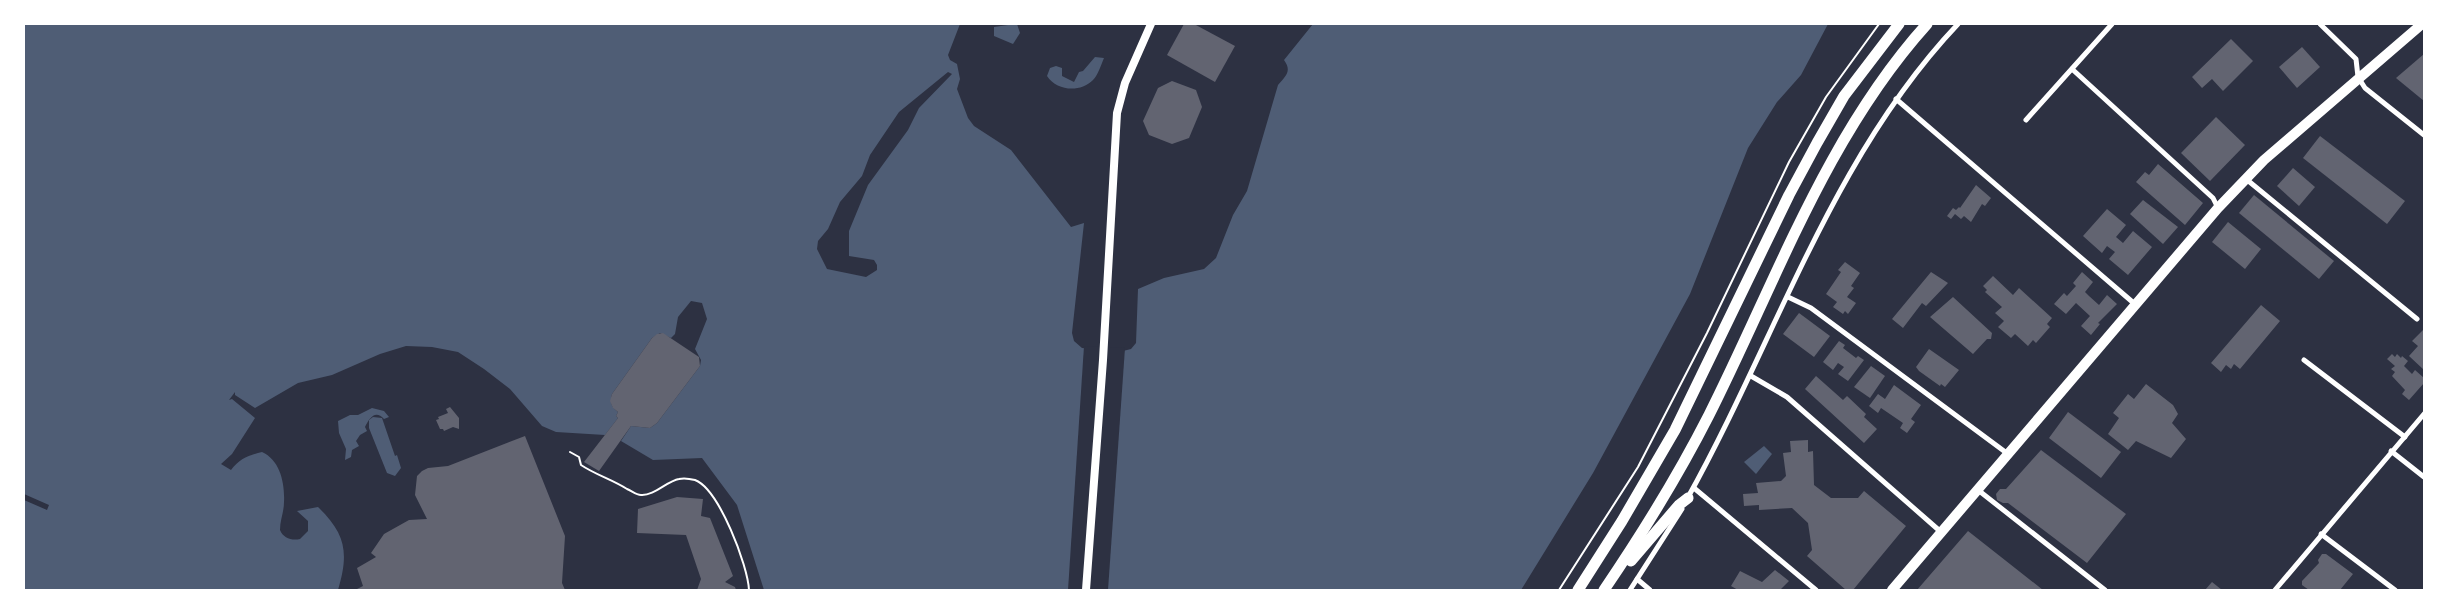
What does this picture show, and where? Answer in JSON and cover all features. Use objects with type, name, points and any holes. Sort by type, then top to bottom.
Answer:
[{"type":"highway","points":[[1578,590],[1622,521],[1675,430],[1789,195],[1817,143],[1844,96],[1899,24]]},
{"type":"highway","points":[[1604,590],[1647,526],[1688,454],[1809,204],[1838,152],[1862,111],[1928,24]]},
{"type":"highway","points":[[1613,577],[1630,562],[1691,493]]},
{"type":"main road","points":[[1892,590],[2218,208],[2246,178],[2358,77],[2422,24]]},
{"type":"street","points":[[1086,590],[1104,348],[1119,103],[1125,83],[1151,24]]},
{"type":"street","points":[[1630,590],[1691,493],[1751,376],[1841,189],[1866,144],[1896,99],[1940,43],[1958,24]]},
{"type":"street","points":[[2026,120],[2112,24]]},
{"type":"street","points":[[2320,24],[2356,59],[2358,77],[2365,88],[2424,135]]},
{"type":"street","points":[[2072,69],[2213,198],[2218,208]]},
{"type":"street","points":[[1896,99],[2136,305]]},
{"type":"street","points":[[2246,178],[2417,319]]},
{"type":"street","points":[[1788,297],[1811,308],[2008,454]]},
{"type":"street","points":[[2304,360],[2405,437]]},
{"type":"street","points":[[1751,376],[1787,397],[1941,532]]},
{"type":"street","points":[[2275,590],[2424,414]]},
{"type":"street","points":[[2391,451],[2424,477]]},
{"type":"street","points":[[1977,490],[2105,590]]},
{"type":"street","points":[[1691,493],[1816,590]]},
{"type":"street","points":[[2321,534],[2395,590]]},
{"type":"street","points":[[1637,579],[1650,590]]},
{"type":"path","points":[[1558,590],[1638,467],[1707,333],[1785,170],[1817,113],[1879,24]]},
{"type":"path","points":[[570,452],[579,457],[581,465],[597,476],[605,476],[643,496],[679,479],[694,480],[705,487],[717,503],[729,525],[744,567],[748,590]]},
{"type":"water","points":[[24,24],[960,24],[948,55],[950,60],[957,64],[960,79],[957,89],[968,118],[974,126],[1011,150],[1071,227],[1084,223],[1072,333],[1074,341],[1082,348],[1123,351],[1131,349],[1136,343],[1138,289],[1164,278],[1204,269],[1216,258],[1233,215],[1247,191],[1278,85],[1288,70],[1284,60],[1313,24],[1828,24],[1801,75],[1777,102],[1748,148],[1690,294],[1593,473],[1521,590],[764,590],[737,505],[702,458],[653,460],[621,441],[631,426],[650,428],[657,423],[700,366],[701,360],[695,349],[707,319],[702,303],[691,301],[678,317],[675,334],[671,338],[660,333],[652,338],[612,394],[612,404],[618,412],[616,416],[618,418],[605,435],[556,432],[542,426],[510,389],[484,369],[458,352],[432,347],[406,346],[380,354],[332,375],[298,383],[255,408],[235,395],[235,392],[229,400],[232,399],[255,418],[232,454],[221,464],[231,470],[245,458],[262,452],[273,461],[280,473],[284,487],[284,506],[280,530],[288,538],[300,539],[308,531],[308,521],[297,511],[318,507],[340,535],[343,545],[343,565],[338,590],[24,590],[24,500],[47,510],[49,505],[24,494]],"holes":[[[948,72],[952,74],[919,108],[908,130],[868,185],[849,231],[849,256],[874,260],[877,270],[866,277],[827,269],[817,249],[818,241],[828,229],[840,202],[862,176],[870,155],[899,112]]]},
{"type":"water","points":[[1017,24],[1020,33],[1013,44],[994,36],[994,27]]},
{"type":"water","points":[[1095,57],[1104,58],[1095,78],[1082,87],[1063,87],[1051,81],[1047,76],[1050,68],[1056,66],[1062,68],[1062,76],[1074,82],[1079,72],[1083,71]]},
{"type":"water","points":[[372,408],[384,411],[389,417],[384,419],[381,416],[375,415],[370,418],[365,427],[367,431],[360,435],[356,441],[359,446],[352,450],[351,457],[345,460],[346,449],[339,433],[338,421],[350,415],[358,415]]},
{"type":"water","points":[[373,417],[382,418],[395,456],[397,455],[401,468],[395,476],[387,473],[369,428],[369,420]]},
{"type":"water","points":[[1764,446],[1772,454],[1756,474],[1744,462]]},
{"type":"pier","points":[[1084,346],[1125,348],[1108,590],[1068,590]]},
{"type":"building","points":[[1184,24],[1194,24],[1235,46],[1215,82],[1167,55]]},
{"type":"building","points":[[2231,39],[2253,61],[2223,91],[2212,79],[2202,88],[2192,77]]},
{"type":"building","points":[[2302,47],[2320,67],[2297,88],[2279,67]]},
{"type":"building","points":[[2424,54],[2424,101],[2396,78]]},
{"type":"building","points":[[1172,81],[1196,90],[1202,107],[1189,138],[1172,144],[1149,135],[1143,121],[1158,88]]},
{"type":"building","points":[[2216,117],[2245,145],[2210,181],[2181,153]]},
{"type":"building","points":[[2320,136],[2405,201],[2387,224],[2303,158]]},
{"type":"building","points":[[2158,164],[2203,203],[2185,225],[2136,182],[2145,172],[2149,175]]},
{"type":"building","points":[[2293,168],[2315,187],[2299,206],[2277,186]]},
{"type":"building","points":[[1976,185],[1991,198],[1985,206],[1982,204],[1971,222],[1964,216],[1961,219],[1955,214],[1951,219],[1947,216],[1953,208],[1956,210],[1960,208]]},
{"type":"building","points":[[2254,195],[2334,261],[2319,279],[2239,213]]},
{"type":"building","points":[[2143,200],[2178,227],[2163,244],[2130,214]]},
{"type":"building","points":[[2107,209],[2126,225],[2116,237],[2123,243],[2133,231],[2152,247],[2128,275],[2109,259],[2115,252],[2107,246],[2102,253],[2083,236]]},
{"type":"building","points":[[2228,222],[2261,249],[2245,269],[2212,242]]},
{"type":"building","points":[[1845,262],[1860,273],[1851,286],[1854,288],[1847,297],[1856,303],[1848,314],[1845,311],[1843,314],[1833,307],[1837,302],[1826,294],[1841,272],[1838,270]]},
{"type":"building","points":[[1931,272],[1948,283],[1926,306],[1922,303],[1903,328],[1892,319]]},
{"type":"building","points":[[2082,272],[2093,282],[2085,292],[2089,296],[2099,305],[2107,295],[2117,304],[2098,323],[2100,324],[2091,335],[2081,326],[2090,316],[2076,303],[2066,314],[2054,304],[2064,293],[2067,296],[2076,286],[2073,283]]},
{"type":"building","points":[[1993,276],[2013,295],[2019,288],[2052,318],[2047,324],[2050,327],[2036,343],[2033,340],[2028,346],[2015,334],[2011,338],[1998,327],[2004,321],[1995,313],[2002,307],[1985,292],[1987,290],[1983,286]]},
{"type":"building","points":[[1953,297],[1992,333],[1991,339],[1987,339],[1973,354],[1930,317]]},
{"type":"building","points":[[2261,305],[2280,321],[2240,369],[2234,364],[2231,369],[2226,365],[2221,372],[2211,363]]},
{"type":"building","points":[[1799,313],[1830,336],[1814,357],[1783,334]]},
{"type":"building","points":[[2423,330],[2424,370],[2409,356],[2418,346],[2412,341]]},
{"type":"building","points":[[663,333],[699,357],[700,366],[657,423],[650,428],[631,426],[599,471],[584,462],[618,418],[616,416],[618,412],[613,408],[610,401],[612,394],[652,338],[657,334]]},
{"type":"building","points":[[1839,341],[1845,345],[1843,348],[1856,358],[1858,356],[1864,360],[1848,381],[1838,374],[1844,367],[1838,363],[1833,370],[1823,362]]},
{"type":"building","points":[[1929,349],[1959,370],[1945,387],[1941,384],[1940,386],[1916,367]]},
{"type":"building","points":[[2392,354],[2395,357],[2397,354],[2401,358],[2402,356],[2408,361],[2404,366],[2412,374],[2415,370],[2424,378],[2424,383],[2409,400],[2402,394],[2405,390],[2392,376],[2395,372],[2391,369],[2395,366],[2387,359]]},
{"type":"building","points":[[1871,366],[1885,376],[1870,398],[1854,387]]},
{"type":"building","points":[[1816,376],[1843,400],[1847,396],[1866,414],[1864,417],[1877,429],[1864,443],[1805,389]]},
{"type":"building","points":[[2146,384],[2173,405],[2178,414],[2172,423],[2186,439],[2171,458],[2136,441],[2128,450],[2108,434],[2119,418],[2113,413],[2128,394],[2134,399]]},
{"type":"building","points":[[1894,385],[1921,405],[1911,419],[1915,422],[1907,433],[1900,428],[1903,423],[1881,408],[1878,413],[1869,406],[1878,394],[1885,399]]},
{"type":"building","points":[[450,407],[459,418],[459,429],[453,427],[444,431],[440,429],[436,420],[439,419],[438,417],[448,413],[446,409]]},
{"type":"building","points":[[2068,412],[2121,452],[2101,478],[2049,438]]},
{"type":"building","points":[[525,436],[565,536],[562,583],[565,590],[355,590],[363,586],[357,568],[376,557],[371,553],[384,534],[409,520],[427,519],[415,495],[417,476],[422,471],[428,468],[448,466]]},
{"type":"building","points":[[1808,440],[1808,452],[1813,451],[1814,485],[1831,498],[1858,498],[1864,491],[1906,526],[1853,590],[1846,590],[1807,556],[1812,550],[1808,523],[1792,508],[1759,510],[1759,505],[1744,506],[1743,494],[1758,493],[1756,483],[1781,481],[1786,476],[1783,453],[1791,452],[1790,441]]},
{"type":"building","points":[[2041,450],[2126,514],[2087,563],[2008,503],[1997,500],[1996,494],[2000,489],[2006,489]]},
{"type":"building","points":[[677,497],[703,499],[701,516],[710,518],[733,576],[725,582],[735,587],[736,590],[697,590],[701,579],[686,535],[637,533],[638,509]]},
{"type":"building","points":[[1968,531],[2015,568],[2043,590],[1917,590]]},
{"type":"building","points":[[2322,554],[2326,554],[2353,574],[2340,590],[2309,590],[2302,585],[2302,581],[2319,563],[2318,560]]},
{"type":"building","points":[[1775,570],[1789,581],[1780,590],[1738,590],[1731,586],[1740,571],[1762,582]]},
{"type":"building","points":[[2212,582],[2222,590],[2205,590]]}]
